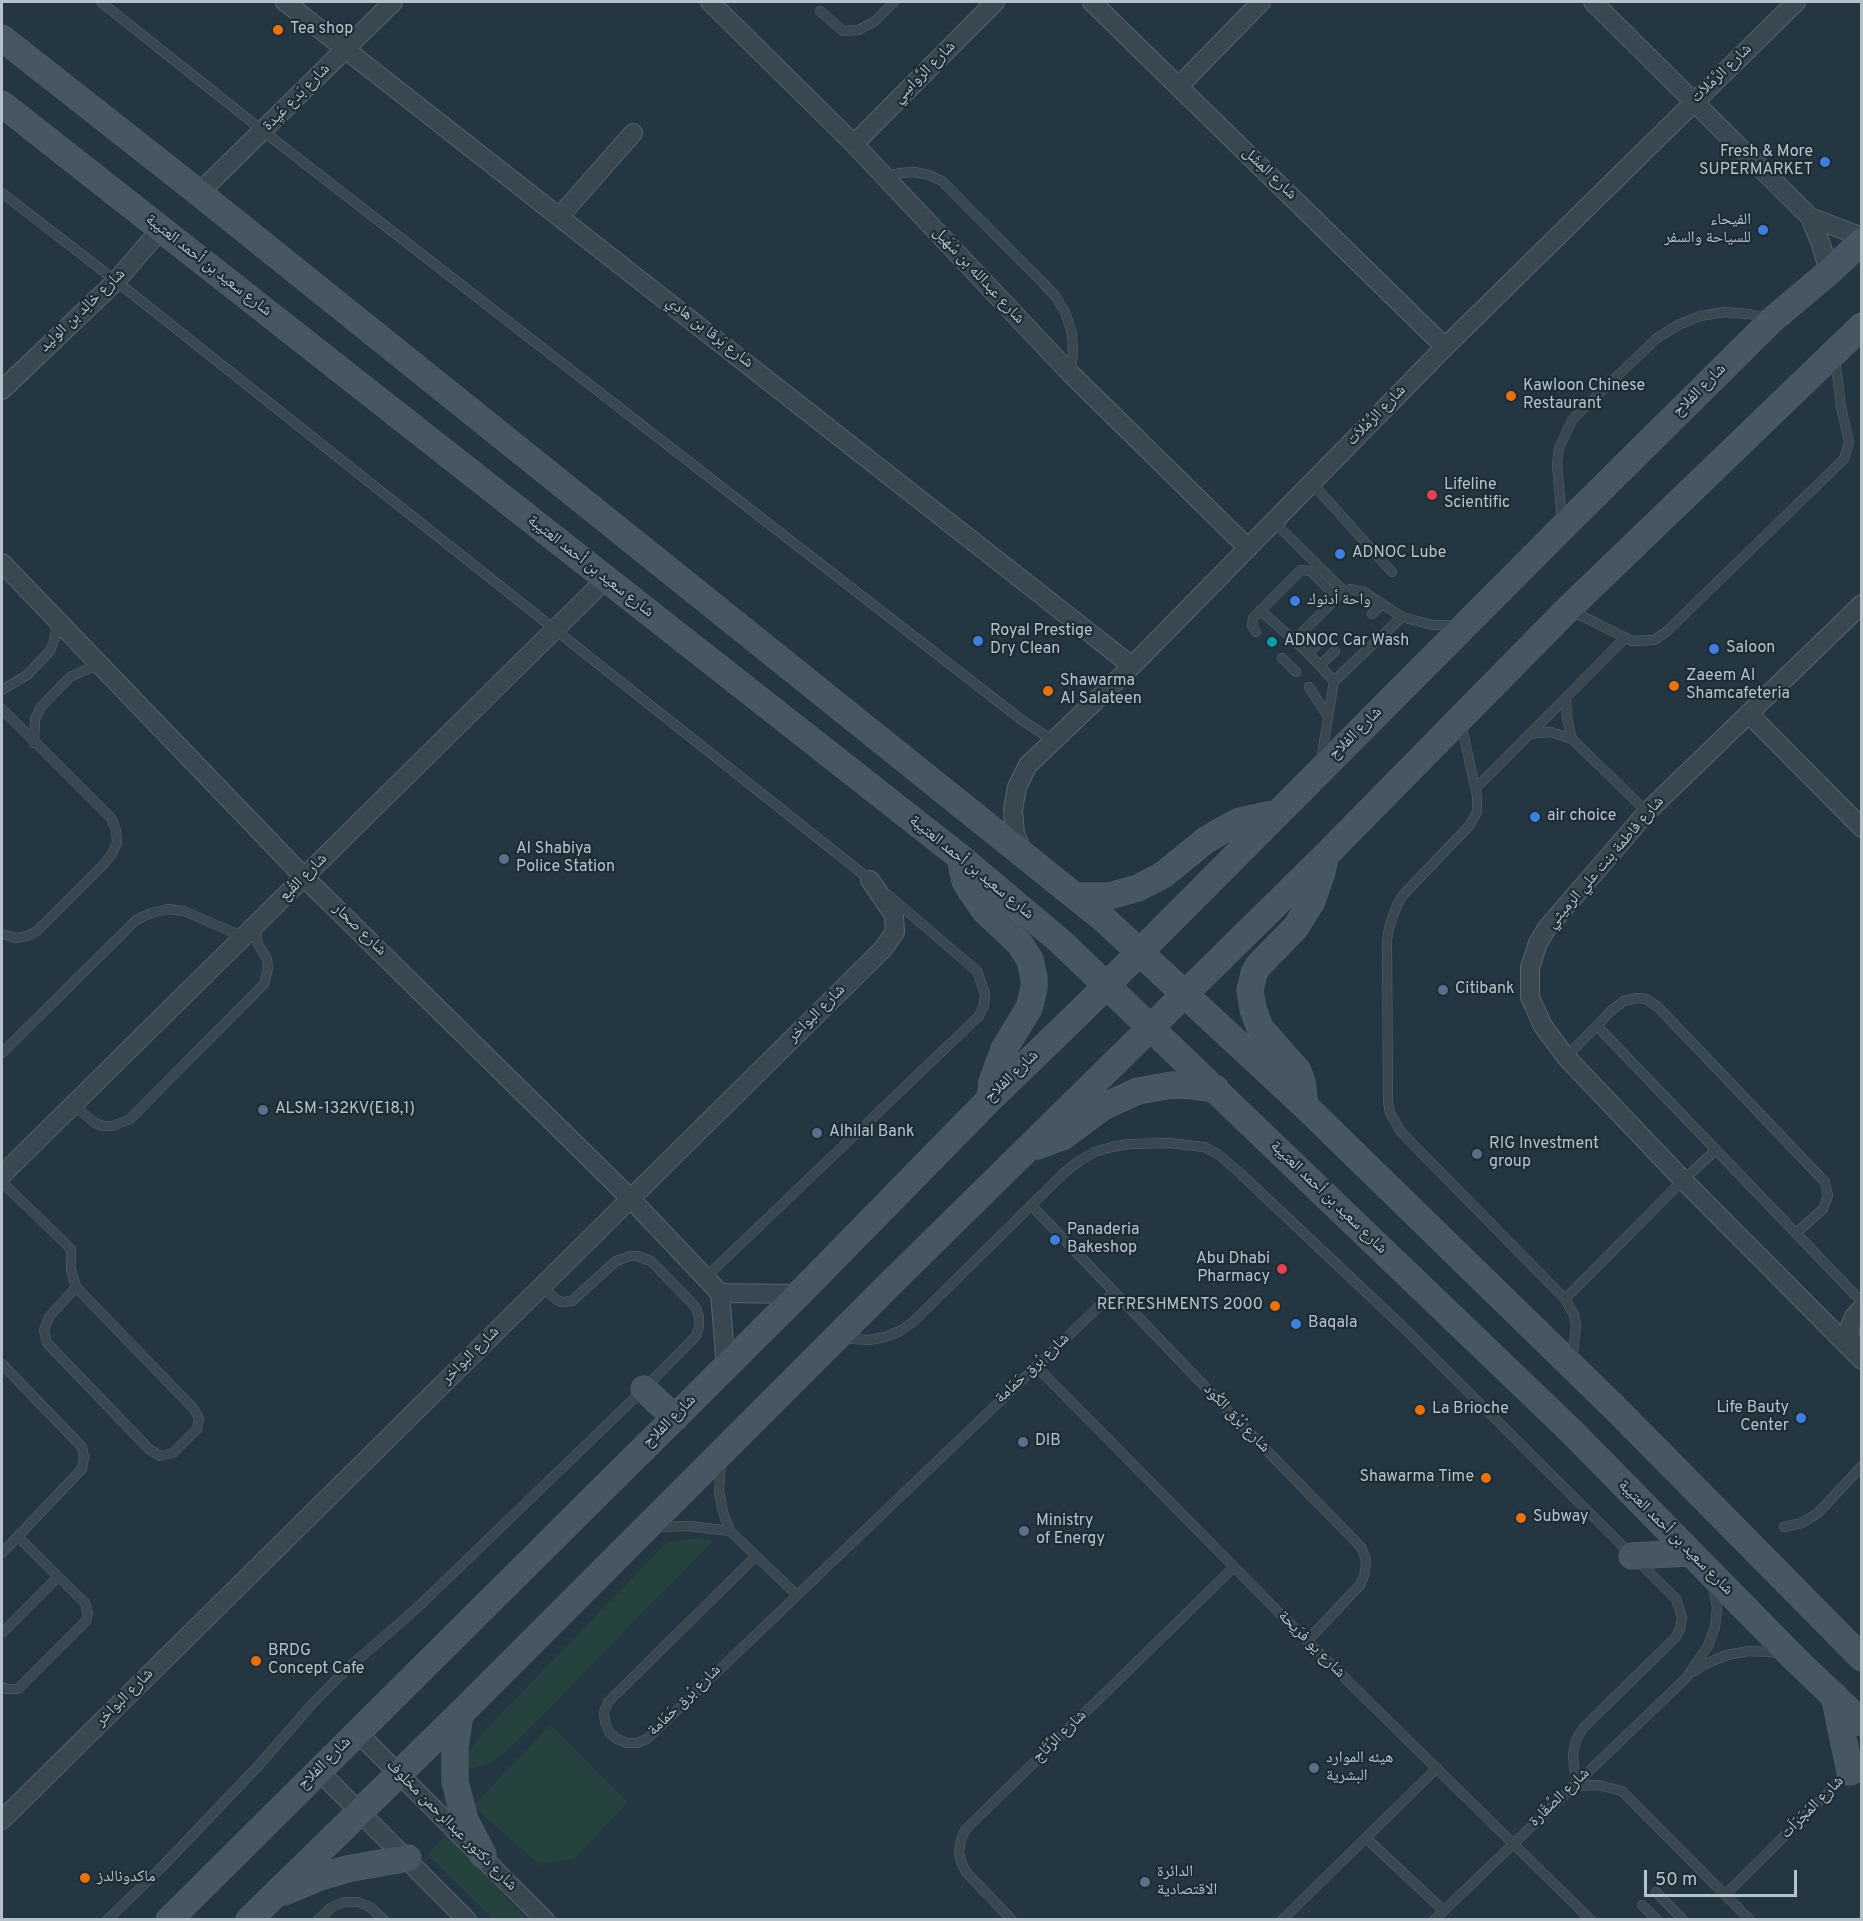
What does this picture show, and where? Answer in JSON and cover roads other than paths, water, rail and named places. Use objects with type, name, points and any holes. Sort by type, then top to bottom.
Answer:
[{"type":"main road","points":[[2,38],[200,193],[1076,896],[1305,1106],[1572,1367],[1862,1658]]},
{"type":"main road","name":"شارع سعيد بن أحمد العتيبة","points":[[2,104],[960,857],[1061,942],[1572,1432],[1795,1659],[1862,1723]]},
{"type":"main road","name":"شارع الفلاح","points":[[169,1920],[800,1294],[990,1099],[1107,985],[1563,527],[1772,320],[1829,272],[1862,239]]},
{"type":"main road","points":[[249,1920],[460,1714],[1028,1148],[1325,856],[1568,609],[1862,326]]},
{"type":"main road","points":[[1076,896],[1109,896],[1138,888],[1163,875],[1206,840],[1223,830],[1240,821],[1278,813]]},
{"type":"main road","points":[[1305,1106],[1298,1071],[1260,1028],[1253,1009],[1250,990],[1258,966],[1296,927],[1312,900],[1325,856]]},
{"type":"main road","points":[[960,857],[970,891],[985,911],[1020,944],[1030,960],[1034,978],[1029,1008],[1004,1049],[992,1082],[990,1099]]},
{"type":"main road","points":[[1028,1148],[1064,1136],[1103,1107],[1138,1091],[1172,1085],[1216,1089]]},
{"type":"main road","points":[[644,1389],[675,1418]]},
{"type":"main road","points":[[1632,1556],[1699,1561]]},
{"type":"main road","points":[[1834,1695],[1850,1772]]},
{"type":"main road","points":[[460,1714],[454,1748],[455,1782],[465,1820],[483,1855]]},
{"type":"main road","points":[[268,1900],[293,1887],[338,1872],[408,1858]]},
{"type":"street","name":"شارع بَرقا بن هادِي","points":[[285,2],[304,10],[346,48],[1132,666]]},
{"type":"street","name":"شارع بَدع عَيِدة","points":[[200,193],[393,2]]},
{"type":"street","name":"شارع عبدالله بن سُهَيل","points":[[710,2],[854,144],[1070,373],[1248,548]]},
{"type":"street","name":"شارع الرَّواسِي","points":[[854,144],[995,2]]},
{"type":"street","name":"شارع المِشَل","points":[[1092,2],[1445,347]]},
{"type":"street","points":[[1179,86],[1261,2]]},
{"type":"street","points":[[1593,2],[1810,217],[1862,239]]},
{"type":"street","name":"شارع الرَّمْلاَت","points":[[1025,856],[1015,834],[1013,810],[1017,787],[1028,765],[1132,666],[1445,347],[1796,2]]},
{"type":"street","points":[[560,216],[633,133]]},
{"type":"street","points":[[1810,217],[1829,272]]},
{"type":"street","name":"شارع خالِد بن الوليد","points":[[2,390],[116,281],[161,229]]},
{"type":"street","name":"شارع صحار","points":[[2,563],[304,877],[630,1198],[720,1293]]},
{"type":"street","name":"شارع القُبع","points":[[2,1175],[605,580]]},
{"type":"street","name":"شارع فاطمة بنت علي الرميثي","points":[[1862,604],[1647,813],[1547,928],[1535,951],[1530,967],[1530,997],[1543,1026],[1566,1057],[1683,1180],[1862,1360]]},
{"type":"street","points":[[1749,714],[1862,828]]},
{"type":"street","name":"شارع البواخر","points":[[2,1820],[891,941],[895,932],[894,915],[870,880]]},
{"type":"street","points":[[726,1367],[720,1293],[800,1294]]},
{"type":"street","points":[[1862,1308],[1850,1326],[1850,1336],[1862,1360]]},
{"type":"street","name":"شارع دكتور عبدالرحمن مخلوف","points":[[357,1732],[483,1855],[545,1920]]},
{"type":"street","points":[[319,1771],[408,1858],[467,1920]]},
{"type":"lane","points":[[101,2],[263,131],[1013,714],[1054,741]]},
{"type":"lane","points":[[820,11],[843,31],[858,30],[874,22],[894,2]]},
{"type":"lane","points":[[885,177],[900,172],[914,172],[942,181],[1043,283],[1061,306],[1072,333],[1073,353],[1070,373]]},
{"type":"lane","points":[[2,193],[870,880],[977,971],[985,994],[984,1005],[979,1016],[705,1278]]},
{"type":"lane","points":[[1563,527],[1557,464],[1559,448],[1572,420],[1583,408],[1657,338],[1678,325],[1700,316],[1724,312],[1749,314],[1772,320]]},
{"type":"lane","points":[[1568,609],[1625,638],[1639,642],[1660,637],[1844,459],[1849,442],[1841,407],[1834,352]]},
{"type":"lane","points":[[1312,483],[1392,572]]},
{"type":"lane","points":[[1274,522],[1341,595]]},
{"type":"lane","points":[[1256,632],[1252,622],[1260,609],[1300,570],[1311,571],[1341,595]]},
{"type":"lane","points":[[1294,640],[1350,589],[1359,590],[1402,617],[1433,625],[1465,625]]},
{"type":"lane","points":[[1362,603],[1370,596]]},
{"type":"lane","points":[[1372,614],[1381,605]]},
{"type":"lane","points":[[1260,609],[1308,653],[1334,681]]},
{"type":"lane","points":[[2,690],[27,675],[50,651],[56,629],[53,617]]},
{"type":"lane","points":[[1320,771],[1334,681],[1402,617]]},
{"type":"lane","points":[[1475,789],[1625,638]]},
{"type":"lane","points":[[1308,653],[1323,639]]},
{"type":"lane","points":[[1320,665],[1335,651]]},
{"type":"lane","points":[[1282,658],[1296,672]]},
{"type":"lane","points":[[34,743],[35,718],[40,707],[70,677],[90,668],[101,667]]},
{"type":"lane","points":[[1310,687],[1328,716]]},
{"type":"lane","points":[[1566,697],[1567,718],[1572,740]]},
{"type":"lane","points":[[2,709],[111,818],[116,830],[117,842],[112,854],[104,864],[37,931],[16,938],[2,934]]},
{"type":"lane","points":[[1460,718],[1478,804],[1474,820],[1403,895],[1392,916],[1387,940],[1388,1102],[1390,1113],[1401,1132],[1565,1299],[1574,1315],[1576,1325],[1572,1367]]},
{"type":"lane","points":[[1529,734],[1551,732],[1572,740],[1647,813]]},
{"type":"lane","points":[[2,1053],[136,920],[168,909],[184,911],[249,932],[267,959],[268,968],[264,984],[130,1119],[122,1124],[104,1126],[95,1123],[73,1105]]},
{"type":"lane","points":[[1566,1057],[1624,1001],[1638,998],[1652,1002],[1821,1176],[1828,1189],[1823,1209],[1796,1233]]},
{"type":"lane","points":[[1597,1026],[1862,1302]]},
{"type":"lane","points":[[838,1337],[869,1340],[900,1331],[919,1316],[1031,1205],[1079,1161],[1095,1152],[1130,1144],[1186,1144],[1204,1147],[1218,1154],[1401,1326],[1676,1599],[1682,1618],[1675,1638],[1582,1728],[1573,1754],[1575,1783],[1598,1785],[1622,1791],[1750,1920]]},
{"type":"lane","points":[[1565,1299],[1683,1180],[1716,1150]]},
{"type":"lane","points":[[2,1182],[71,1249],[71,1270],[76,1287],[194,1408],[200,1418],[197,1429],[173,1453],[160,1456],[149,1449],[47,1342],[44,1330],[49,1317],[76,1287]]},
{"type":"lane","name":"شارع بُرْق الكُود","points":[[1031,1205],[1361,1547],[1366,1559],[1365,1573],[1360,1585],[1306,1641]]},
{"type":"lane","points":[[107,1920],[168,1861],[260,1764],[313,1703],[347,1669],[417,1608],[644,1389],[696,1336],[699,1327],[696,1308],[651,1261],[644,1258],[630,1256],[616,1261],[572,1301],[557,1300],[541,1286]]},
{"type":"lane","name":"شارع بُرق حَمَامة","points":[[756,1556],[608,1702],[604,1712],[605,1722],[609,1732],[617,1739],[627,1743],[637,1743],[647,1738],[1114,1292]]},
{"type":"lane","points":[[2,1364],[82,1447],[84,1457],[82,1469],[2,1553]]},
{"type":"lane","name":"شارع يو فرَيحة","points":[[1036,1366],[1306,1641],[1591,1920]]},
{"type":"lane","points":[[722,1452],[719,1492],[730,1530],[796,1594]]},
{"type":"lane","points":[[1784,1527],[1802,1523],[1818,1514],[1862,1467]]},
{"type":"lane","points":[[647,1528],[688,1526],[730,1530]]},
{"type":"lane","points":[[2,1687],[18,1689],[86,1620],[88,1613],[84,1603],[18,1537]]},
{"type":"lane","name":"شارع الصَّقّارة","points":[[1686,1678],[1708,1646],[1715,1627],[1717,1608],[1714,1588],[1699,1561]]},
{"type":"lane","name":"شارع الرِّتَاج","points":[[1012,1920],[966,1872],[959,1851],[965,1830],[1234,1567]]},
{"type":"lane","points":[[2,1633],[58,1577]]},
{"type":"lane","name":"شارع الصَّقّارة","points":[[1434,1920],[1686,1678],[1705,1664],[1726,1655],[1749,1651],[1772,1652],[1795,1659]]},
{"type":"lane","points":[[1282,1920],[1437,1768]]},
{"type":"lane","name":"شارع المَجَرَاَت","points":[[1725,1895],[1850,1772]]},
{"type":"lane","points":[[1366,1838],[1443,1910]]},
{"type":"lane","points":[[1656,1892],[1683,1920]]},
{"type":"lane","points":[[318,1920],[332,1907],[344,1902],[358,1902],[370,1907],[384,1920]]},
{"type":"lane","points":[[1642,1905],[1657,1920]]},
{"type":"place","name":"Tea shop","points":[[278,30]]},
{"type":"place","name":"Fresh & More SUPERMARKET","points":[[1825,162]]},
{"type":"place","name":"الفيحاء للسياحة والسفر","points":[[1763,230]]},
{"type":"place","name":"Kawloon Chinese Restaurant","points":[[1511,396]]},
{"type":"place","name":"Lifeline Scientific","points":[[1432,495]]},
{"type":"place","name":"ADNOC Lube","points":[[1340,554]]},
{"type":"place","name":"واحة أدنوك","points":[[1295,601]]},
{"type":"place","name":"Royal Prestige Dry Clean","points":[[978,641]]},
{"type":"place","name":"ADNOC Car Wash","points":[[1272,642]]},
{"type":"place","name":"Saloon","points":[[1714,649]]},
{"type":"place","name":"Zaeem Al Shamcafeteria","points":[[1674,686]]},
{"type":"place","name":"Shawarma Al Salateen","points":[[1048,691]]},
{"type":"place","name":"air choice","points":[[1535,817]]},
{"type":"place","name":"Al Shabiya Police Station","points":[[504,859]]},
{"type":"place","name":"Citibank","points":[[1443,990]]},
{"type":"place","name":"ALSM-132KV(E18,1)","points":[[263,1110]]},
{"type":"place","name":"Alhilal Bank","points":[[817,1133]]},
{"type":"place","name":"RIG Investment group","points":[[1477,1154]]},
{"type":"place","name":"Panaderia Bakeshop","points":[[1055,1240]]},
{"type":"place","name":"Abu Dhabi Pharmacy","points":[[1282,1269]]},
{"type":"place","name":"REFRESHMENTS 2000","points":[[1275,1306]]},
{"type":"place","name":"Baqala","points":[[1296,1324]]},
{"type":"place","name":"La Brioche","points":[[1420,1410]]},
{"type":"place","name":"Life Bauty Center","points":[[1801,1418]]},
{"type":"place","name":"DIB","points":[[1023,1442]]},
{"type":"place","name":"Shawarma Time","points":[[1486,1478]]},
{"type":"place","name":"Subway","points":[[1521,1518]]},
{"type":"place","name":"Ministry of Energy","points":[[1024,1531]]},
{"type":"place","name":"BRDG Concept Cafe","points":[[256,1661]]},
{"type":"place","name":"هيئه الموارد البشرية","points":[[1314,1768]]},
{"type":"place","name":"ماكدونالدز","points":[[85,1878]]},
{"type":"place","name":"الدائرة الاقتصادية","points":[[1145,1882]]}]
